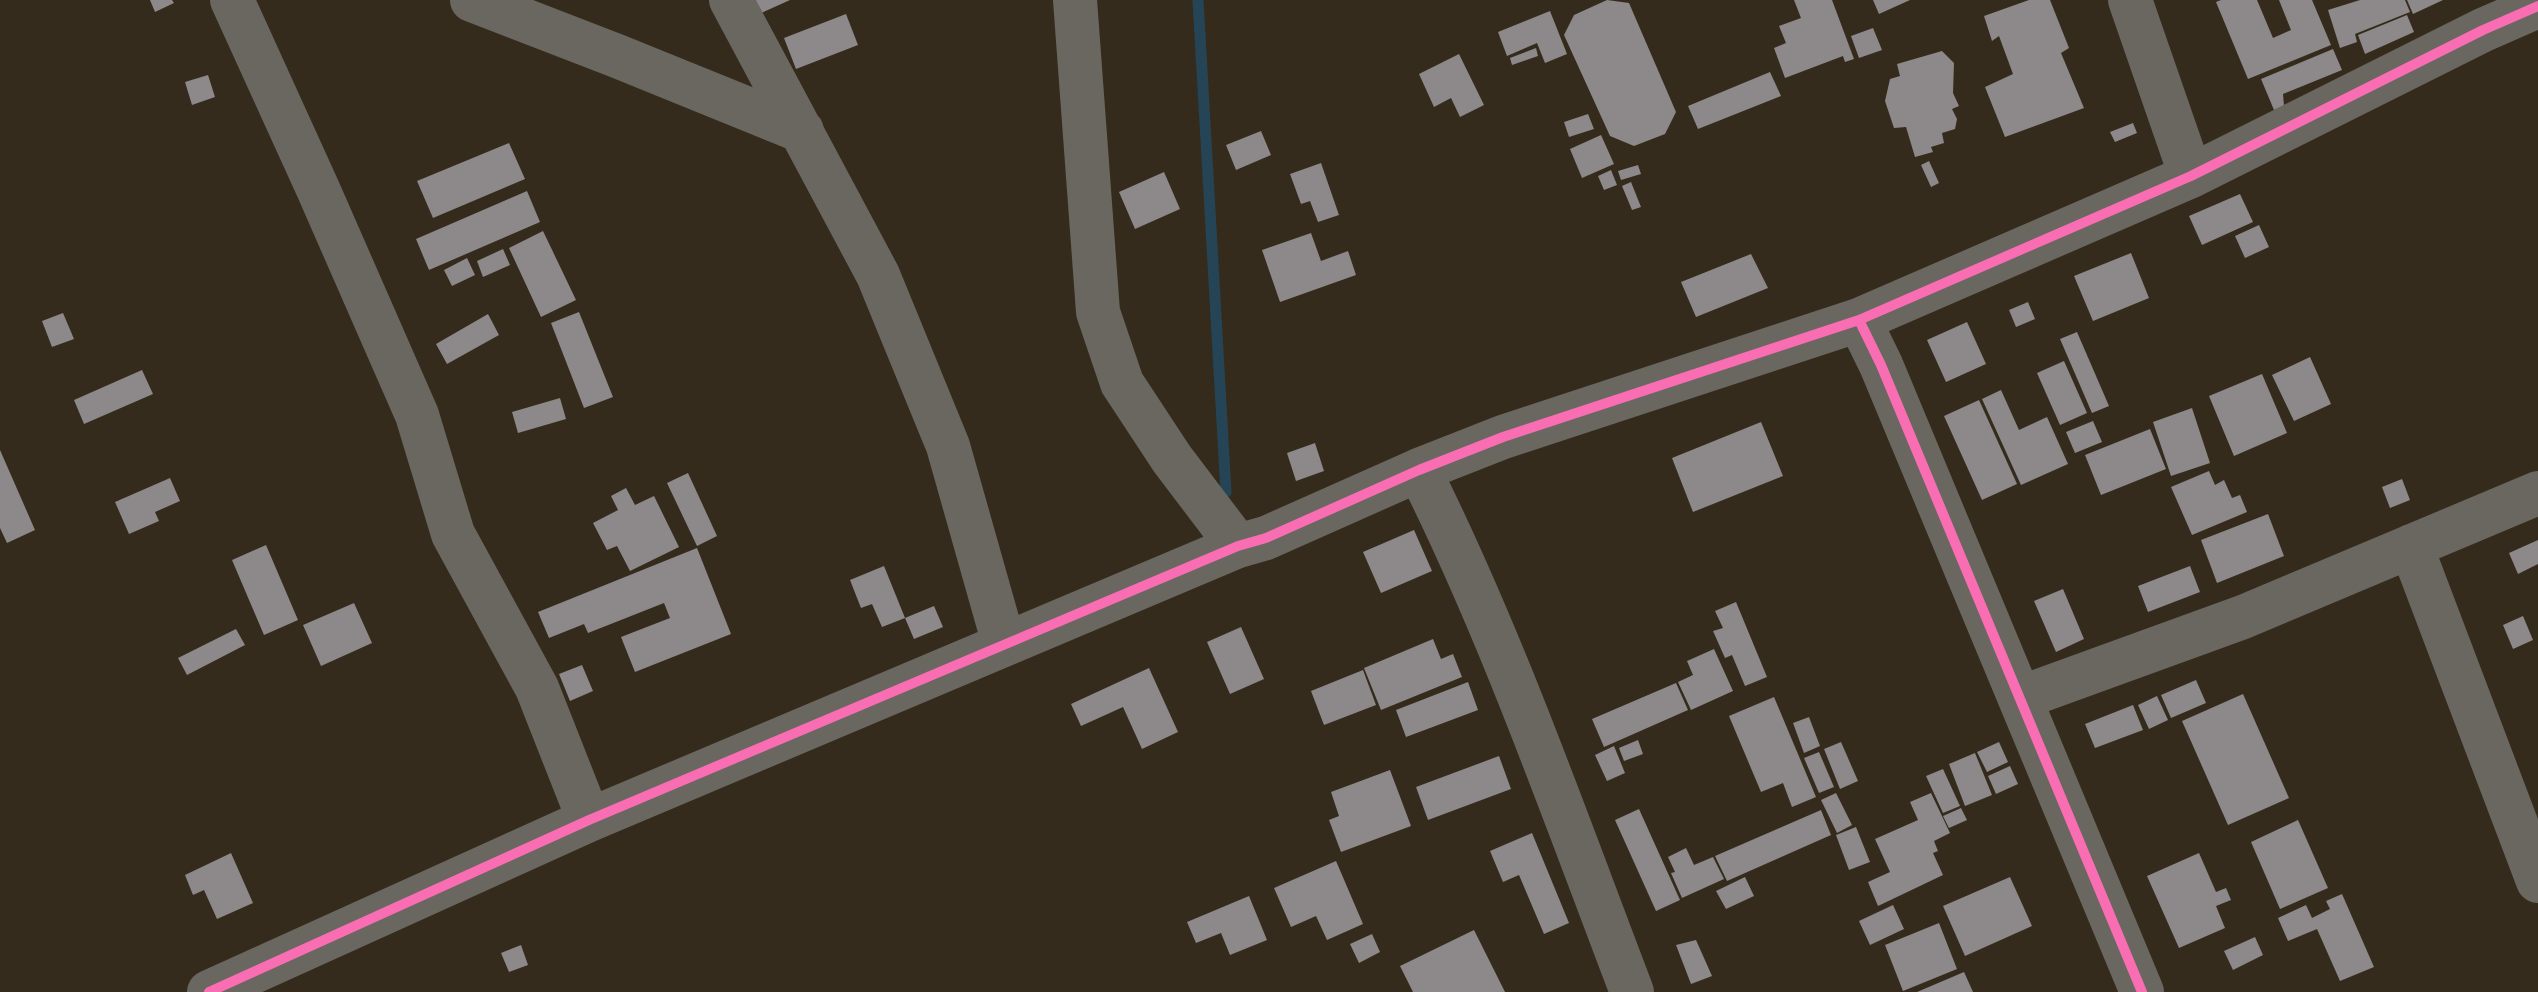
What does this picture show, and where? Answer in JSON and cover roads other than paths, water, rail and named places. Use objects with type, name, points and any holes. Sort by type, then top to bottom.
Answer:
[{"type":"street","points":[[232,0],[417,415],[453,534],[537,688],[589,820]]},
{"type":"street","points":[[472,0],[802,131]]},
{"type":"street","points":[[731,0],[878,275],[948,446],[1004,644]]},
{"type":"street","points":[[1075,0],[1098,312],[1122,383],[1172,459],[1238,546]]},
{"type":"street","points":[[2130,0],[2191,176]]},
{"type":"street","points":[[209,992],[589,820],[1238,546],[1266,538],[1419,470],[1503,437],[1859,320],[2191,176],[2483,30],[2538,6]]},
{"type":"street","points":[[1859,320],[2142,992]]},
{"type":"street","points":[[1419,470],[1458,548],[1632,992]]},
{"type":"street","points":[[2020,698],[2243,617],[2538,493]]},
{"type":"street","points":[[2411,546],[2538,881]]},
{"type":"waterway","points":[[1198,0],[1226,492]]}]
